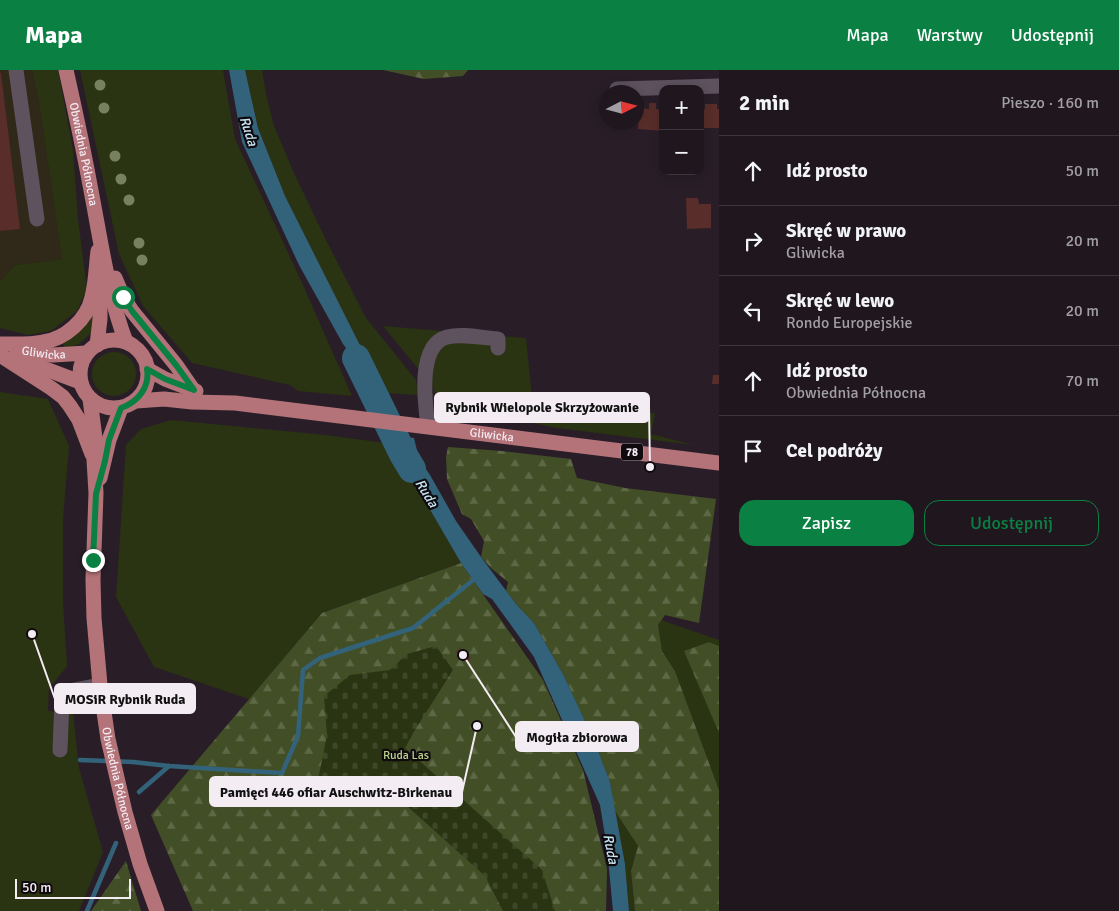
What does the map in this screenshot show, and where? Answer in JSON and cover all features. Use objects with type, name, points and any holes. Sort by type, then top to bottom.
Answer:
[{"type":"main road","name":"Obwiednia Północna","points":[[66,70],[87,168],[99,240],[117,318],[126,342]]},
{"type":"main road","name":"Obwiednia Północna","points":[[92,349],[100,319],[99,240]]},
{"type":"main road","points":[[0,345],[48,341],[61,336],[77,324],[92,298],[99,240]]},
{"type":"main road","points":[[99,240],[123,297],[194,390]]},
{"type":"main road","points":[[121,408],[100,406],[90,399],[80,382],[81,364],[92,349],[102,342],[114,340],[126,342],[137,349],[145,360],[148,380],[142,394],[136,401]]},
{"type":"main road","name":"Gliwicka","points":[[0,345],[43,354],[60,355],[92,349]]},
{"type":"main road","points":[[0,353],[63,397],[79,420],[94,460]]},
{"type":"main road","name":"Gliwicka","points":[[0,353],[80,382]]},
{"type":"main road","name":"Gliwicka","points":[[147,369],[165,379],[194,390],[235,402]]},
{"type":"main road","name":"Obwiednia Północna","points":[[90,399],[95,438],[94,618],[100,685],[108,739],[125,812],[140,864],[157,911]]},
{"type":"main road","name":"Gliwicka","points":[[136,401],[164,399],[192,402],[235,402],[719,463]]},
{"type":"main road","name":"78","points":[[121,408],[136,401]]},
{"type":"main road","name":"Obwiednia Północna","points":[[96,494],[109,440],[121,408]]},
{"type":"street","points":[[16,70],[37,219]]},
{"type":"street","points":[[644,88],[719,86]]},
{"type":"street","points":[[428,426],[426,368],[429,356],[436,344],[444,338],[461,336],[498,339],[498,348]]},
{"type":"street","points":[[60,750],[62,700],[74,690],[100,685]]},
{"type":"shaded area","points":[[0,70],[32,70],[39,103],[62,259],[15,265],[0,284]]},
{"type":"green space","points":[[32,70],[58,70],[73,150],[78,219],[87,289],[77,311],[51,331],[28,335],[0,328],[0,282],[15,265],[62,259],[39,103]]},
{"type":"green space","points":[[80,70],[223,70],[235,139],[352,396],[298,391],[290,385],[192,363],[143,306],[119,254]]},
{"type":"green space","points":[[245,70],[262,70],[274,126],[326,240],[366,318],[416,380],[418,395],[384,393],[285,196],[258,128]]},
{"type":"green space","points":[[383,70],[468,70],[463,76],[424,79]]},
{"type":"green space","points":[[94,307],[92,332],[79,344],[64,350],[63,342]]},
{"type":"green space","points":[[383,326],[526,338],[533,408],[655,413],[651,434],[694,445],[557,428],[438,404],[433,387]]},
{"type":"green space","points":[[118,352],[130,358],[135,366],[135,382],[130,390],[122,395],[110,396],[98,390],[93,382],[92,370],[98,358],[106,353]]},
{"type":"green space","points":[[0,392],[48,399],[69,446],[63,519],[63,602],[67,666],[49,689],[48,711],[73,713],[79,768],[103,852],[79,911],[0,911]]},
{"type":"green space","points":[[171,420],[326,435],[392,444],[461,563],[322,613],[249,699],[154,667],[116,597],[126,445],[141,429]]},
{"type":"green space","points":[[448,447],[571,459],[577,478],[625,488],[716,499],[699,623],[665,615],[658,625],[662,651],[675,671],[719,790],[719,911],[635,911],[631,871],[638,846],[615,811],[610,782],[564,676],[534,623],[506,591],[508,582],[481,557],[484,541],[471,519],[462,514],[447,479],[446,457]]},
{"type":"green space","name":"Ruda Las","points":[[461,563],[543,680],[583,770],[607,869],[606,911],[193,911],[151,815],[322,613]]},
{"type":"green space","points":[[661,620],[719,640],[719,646],[709,642],[685,651],[719,733],[719,790],[675,671],[662,651],[658,625]]},
{"type":"green space","points":[[709,642],[719,646],[719,733],[684,651]]},
{"type":"green space","points":[[436,646],[453,670],[405,748],[542,870],[555,911],[503,911],[485,876],[377,779],[317,785],[327,735],[324,696],[350,675],[390,670],[407,654]]},
{"type":"green space","points":[[615,811],[638,846],[631,871],[635,911],[629,911],[625,864]]},
{"type":"green space","points":[[126,861],[141,911],[91,911]]},
{"type":"water","points":[[229,70],[245,70],[258,128],[285,196],[384,393],[359,391],[359,377],[354,361],[299,265],[242,142]]},
{"type":"water","points":[[381,433],[414,438],[419,459],[456,521],[516,604],[534,623],[564,676],[610,782],[625,864],[629,911],[613,911],[607,848],[600,805],[534,657],[492,599],[483,594],[461,563],[414,482]]},
{"type":"building","points":[[0,73],[20,229],[0,231]]},
{"type":"building","points":[[649,103],[656,103],[656,109],[659,110],[659,131],[644,129],[644,108],[649,109]]},
{"type":"building","points":[[705,104],[717,104],[717,109],[719,109],[719,128],[704,128]]},
{"type":"building","points":[[686,198],[698,198],[699,204],[711,204],[711,228],[687,229]]},
{"type":"building","points":[[713,375],[719,375],[719,384],[712,384]]},
{"type":"building","points":[[460,648],[471,658],[467,663],[456,652]]},
{"type":"waterway","name":"Ruda","points":[[356,358],[412,469]]},
{"type":"waterway","points":[[80,760],[282,773],[298,736],[303,670],[320,658],[413,628],[477,577]]},
{"type":"waterway","points":[[139,792],[169,766]]},
{"type":"waterway","points":[[87,911],[116,843]]},
{"type":"place","name":"Rybnik Wielopole Skrzyżowanie","points":[[650,467]]},
{"type":"place","name":"MOSiR Rybnik Ruda","points":[[32,634]]},
{"type":"place","name":"Mogiła zbiorowa","points":[[463,655]]},
{"type":"place","name":"Pamięci 446 ofiar Auschwitz-Birkenau","points":[[477,726]]},
{"type":"route","points":[[93,560],[96,494],[109,440],[121,408],[136,401],[142,394],[148,380],[147,369],[178,385],[194,390],[123,297]]}]
